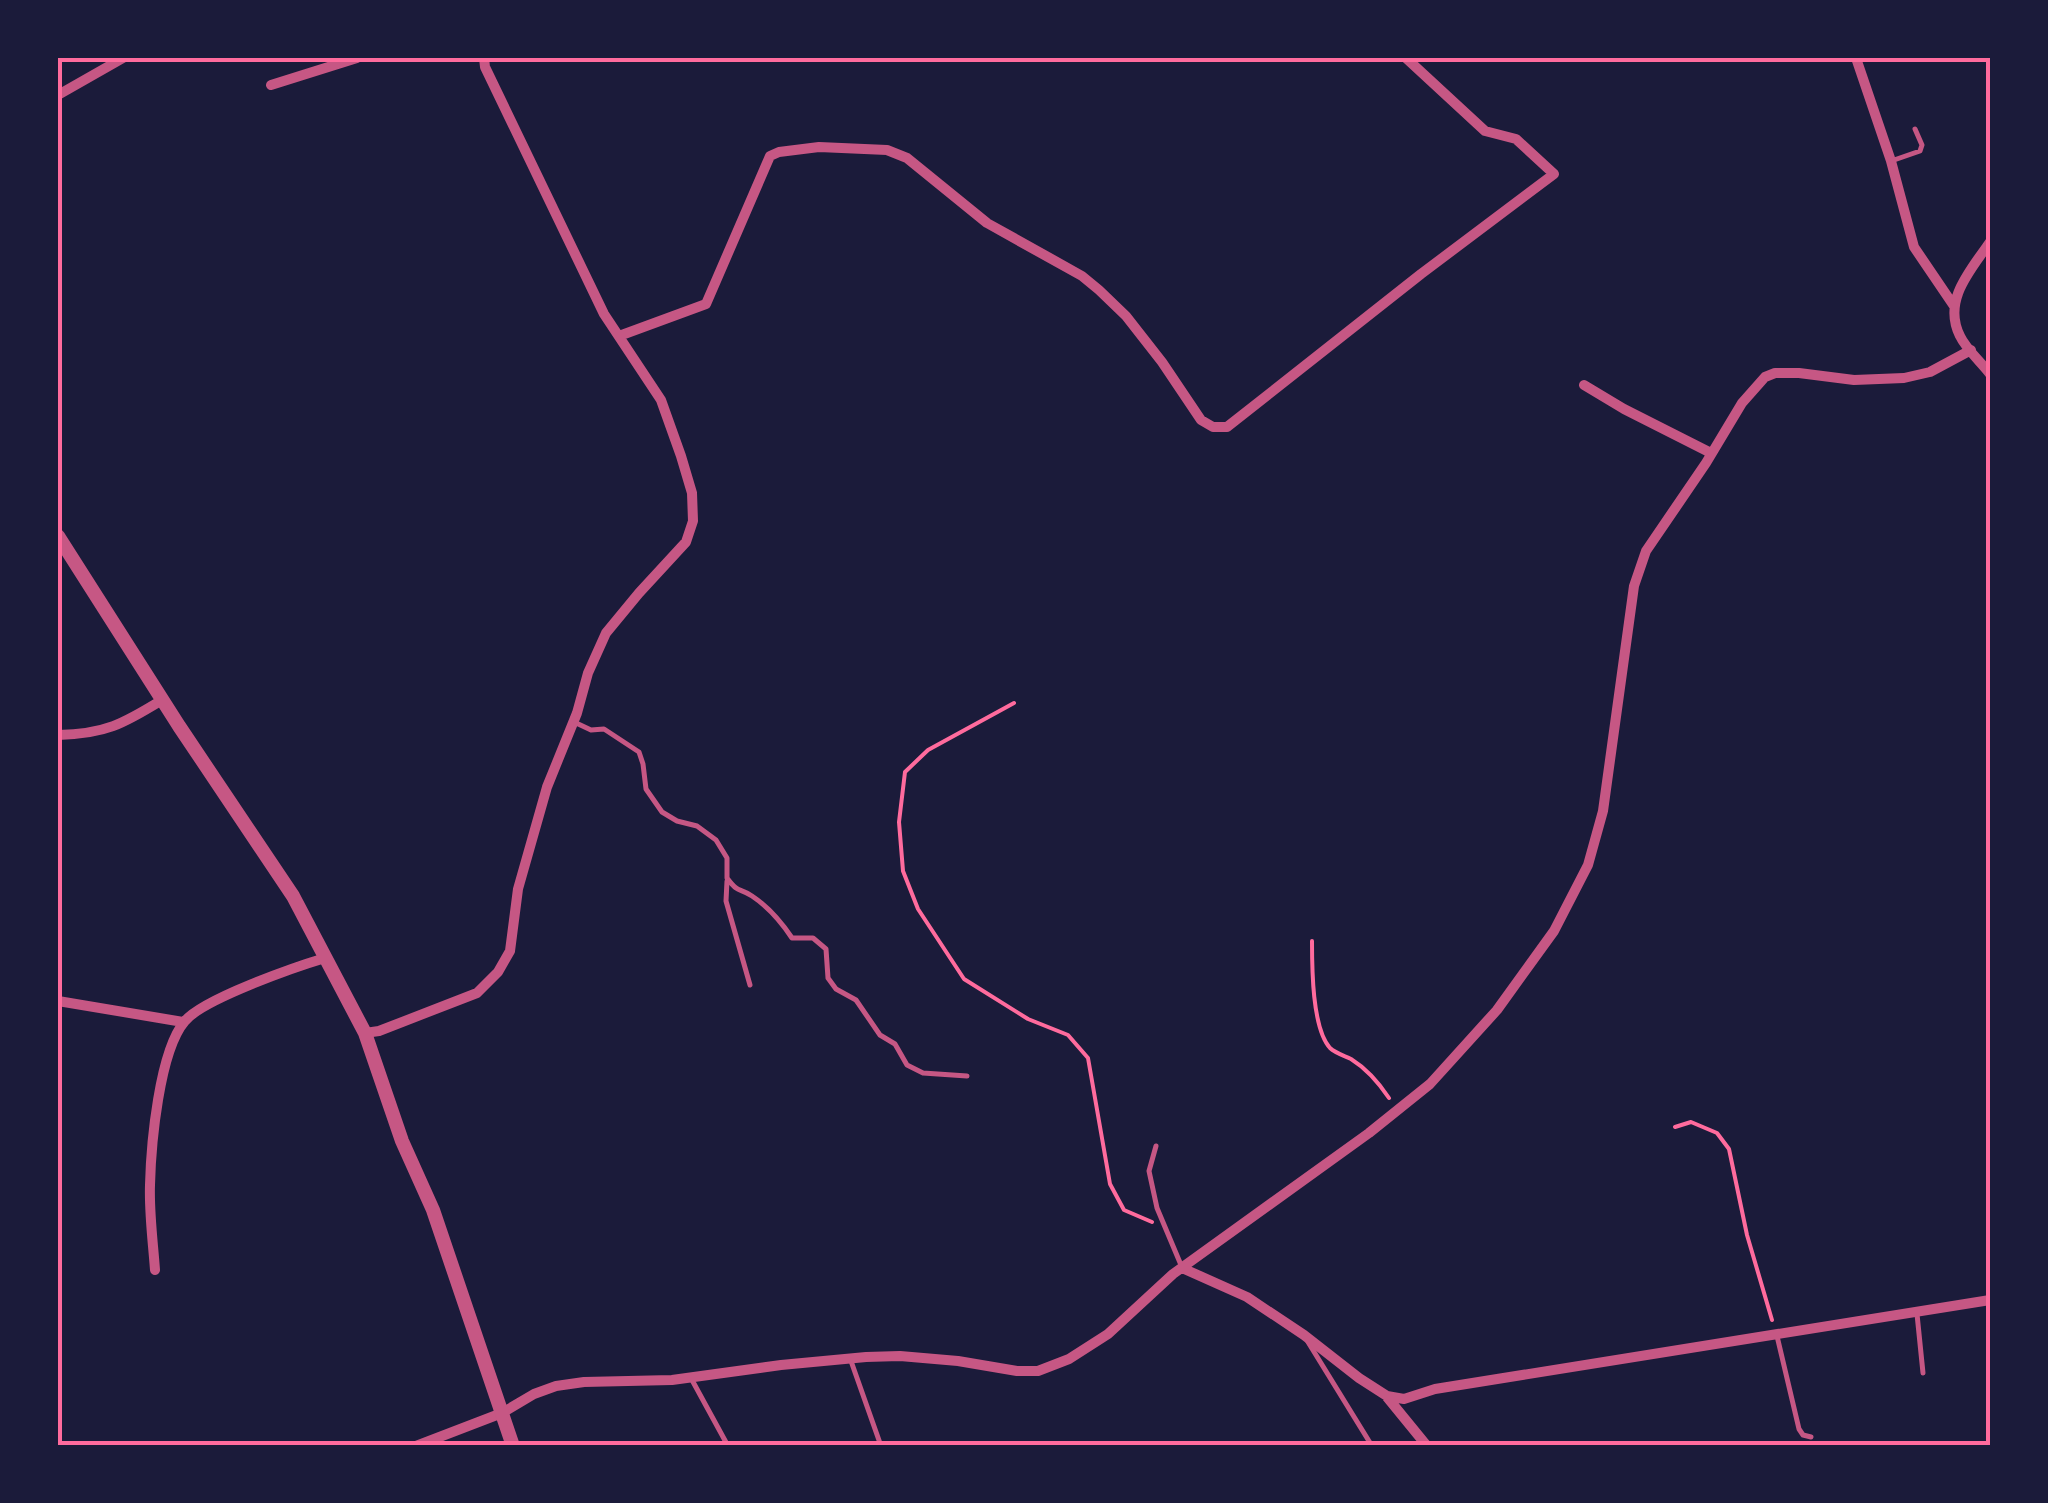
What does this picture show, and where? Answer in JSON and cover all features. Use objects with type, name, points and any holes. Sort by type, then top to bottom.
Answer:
[{"type":"street","points":[[58,95],[123,58]]},
{"type":"street","points":[[271,85],[357,58]]},
{"type":"street","points":[[365,1033],[477,993],[498,972],[510,951],[518,889],[547,787],[574,722],[588,673],[606,633],[686,542],[693,521],[692,493],[661,400],[604,314],[508,117],[484,58]]},
{"type":"street","points":[[619,336],[706,304],[770,156],[819,147],[887,150],[907,158],[987,223],[1082,276],[1126,316],[1202,420],[1214,428],[1226,427],[1554,174],[1516,139],[1485,130],[1406,58]]},
{"type":"street","points":[[1856,58],[1891,161],[1914,246],[1954,306],[1960,336],[1990,374]]},
{"type":"street","points":[[1954,306],[1960,285],[1990,242]]},
{"type":"street","points":[[416,1446],[502,1413],[556,1386],[690,1378],[850,1358],[900,1356],[1038,1370],[1068,1359],[1108,1334],[1182,1268],[1430,1084],[1497,1010],[1554,931],[1588,865],[1602,812],[1634,586],[1646,551],[1742,403],[1765,377],[1775,374],[1854,380],[1904,378],[1930,372],[1971,350]]},
{"type":"street","points":[[1584,385],[1711,454]]},
{"type":"street","points":[[58,536],[293,896],[365,1033],[402,1141],[433,1210],[513,1446]]},
{"type":"street","points":[[58,735],[120,726],[162,700]]},
{"type":"street","points":[[154,1270],[150,1186],[160,1089],[168,1052],[183,1022],[198,1008],[325,958]]},
{"type":"street","points":[[58,1001],[183,1022]]},
{"type":"street","points":[[1182,1268],[1247,1297],[1304,1335],[1386,1396],[1427,1446]]},
{"type":"street","points":[[1386,1396],[1404,1399],[1436,1389],[1990,1300]]},
{"type":"lane","points":[[1891,161],[1920,151],[1922,145],[1914,129]]},
{"type":"lane","points":[[574,722],[590,730],[604,729],[639,752],[646,789],[662,812],[697,826],[716,840],[728,858],[726,901],[750,985]]},
{"type":"lane","points":[[727,878],[737,890],[757,899],[792,938],[813,938],[826,949],[828,978],[836,989],[856,1000],[880,1035],[895,1044],[907,1065],[924,1074],[966,1076]]},
{"type":"lane","points":[[1156,1146],[1149,1171],[1157,1208],[1182,1268]]},
{"type":"lane","points":[[1917,1312],[1923,1373]]},
{"type":"lane","points":[[1776,1334],[1799,1429],[1812,1437]]},
{"type":"lane","points":[[1304,1335],[1372,1446]]},
{"type":"lane","points":[[850,1358],[881,1446]]},
{"type":"lane","points":[[690,1378],[728,1446]]},
{"type":"path","points":[[1014,703],[928,750],[905,772],[899,822],[904,871],[918,909],[964,979],[1028,1019],[1068,1035],[1088,1058],[1110,1184],[1124,1210],[1165,1228]]},
{"type":"path","points":[[1312,941],[1318,1020],[1330,1048],[1354,1061],[1380,1084],[1396,1111]]},
{"type":"path","points":[[1676,1127],[1691,1122],[1717,1134],[1729,1149],[1747,1235],[1776,1334]]}]
